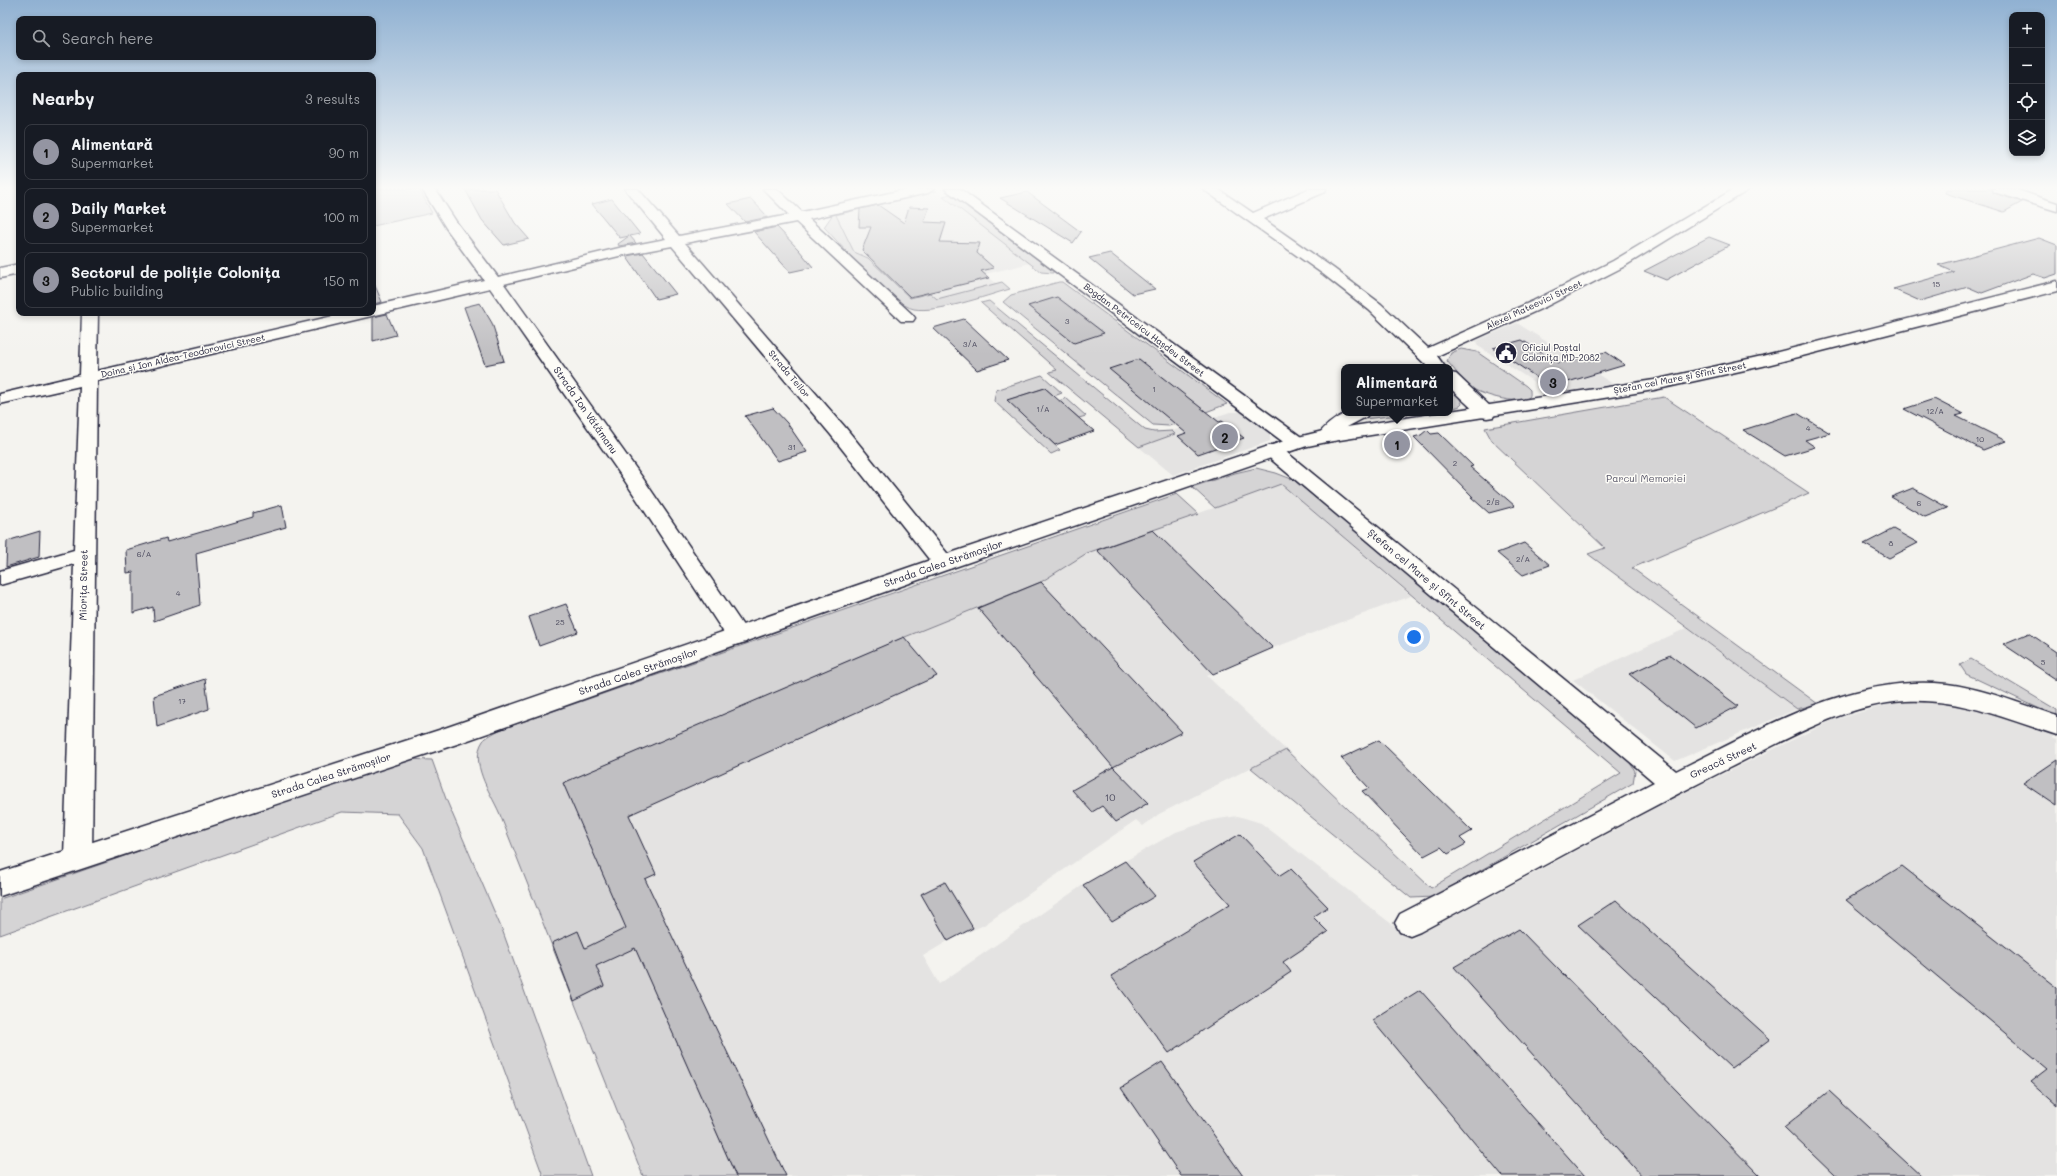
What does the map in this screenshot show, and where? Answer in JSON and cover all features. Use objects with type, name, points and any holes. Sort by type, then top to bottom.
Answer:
[{"type":"street","name":"Strada Ion Vătămanu","points":[[466,244],[603,435],[738,636]]},
{"type":"street","points":[[376,311],[495,283],[557,266],[662,244]]},
{"type":"street","name":"Strada Teilor","points":[[678,244],[838,431],[944,563]]},
{"type":"street","points":[[827,244],[906,318]]},
{"type":"street","name":"Bogdan Petriceicu Hașdeu Street","points":[[1026,244],[1296,443]]},
{"type":"street","points":[[1288,244],[1328,271],[1375,307],[1435,364]]},
{"type":"street","name":"Alexei Mateevici Street","points":[[1426,355],[1539,304],[1618,264],[1652,244]]},
{"type":"street","points":[[0,273],[16,270]]},
{"type":"street","name":"Ștefan cel Mare și Sfînt Street","points":[[1296,443],[1327,436],[1487,413],[1654,386],[1762,362],[2057,286]]},
{"type":"street","name":"Miorița Street","points":[[78,857],[90,316]]},
{"type":"street","name":"Doina și Ion Aldea-Teodorovici Street","points":[[0,399],[354,316]]},
{"type":"street","points":[[1453,381],[1487,413]]},
{"type":"street","points":[[1327,436],[1340,423],[1354,416]]},
{"type":"street","name":"Strada Calea Strămoșilor","points":[[0,884],[78,857],[448,737],[944,563],[1296,443]]},
{"type":"street","name":"Ștefan cel Mare și Sfînt Street","points":[[1273,451],[1673,783]]},
{"type":"street","points":[[0,578],[84,554]]},
{"type":"street","name":"Greacă Street","points":[[1410,923],[1673,783],[1821,713],[1863,700],[1894,693],[1931,692],[1979,699],[2057,726]]},
{"type":"shaded area","points":[[850,244],[1006,244],[1031,263],[985,274],[997,284],[937,299],[930,294],[910,298],[868,258],[854,252]]},
{"type":"shaded area","points":[[1517,323],[1613,384],[1557,394],[1545,389],[1478,346],[1476,341]]},
{"type":"shaded area","points":[[1230,412],[1244,412],[1270,432],[1270,441],[1173,475],[1139,447],[1175,434],[1172,431]]},
{"type":"shaded area","points":[[1281,484],[1411,596],[1273,648],[1207,676],[1286,750],[1159,814],[1143,826],[1136,820],[984,925],[948,941],[923,956],[939,984],[1083,885],[1176,832],[1212,820],[1238,816],[1261,823],[1411,939],[1676,797],[1833,720],[1896,702],[1941,700],[1986,707],[2056,733],[2052,738],[2057,740],[2057,1176],[736,1176],[563,783],[905,637],[1041,582],[1087,553]]},
{"type":"shaded area","points":[[1687,628],[1797,709],[1675,761],[1573,680]]},
{"type":"green space","points":[[839,244],[850,244],[854,252],[868,258],[910,298],[930,293],[937,299],[1002,282],[1010,289],[936,309],[914,309],[893,297]]},
{"type":"green space","points":[[1005,244],[1017,244],[1053,271],[1053,273],[1041,272]]},
{"type":"green space","points":[[1062,282],[1227,404],[1169,426],[1153,425],[1003,302],[1011,295]]},
{"type":"green space","points":[[989,301],[1145,430],[1154,432],[1172,431],[1175,434],[1139,447],[1049,372],[1057,370],[981,303]]},
{"type":"green space","points":[[1461,349],[1477,352],[1526,386],[1530,390],[1530,396],[1523,400],[1508,400],[1473,389],[1453,368],[1453,364],[1450,364],[1447,361],[1451,353]]},
{"type":"green space","points":[[1042,375],[1062,393],[1054,396],[1045,388],[1008,400],[1060,450],[1051,454],[994,401],[996,390]]},
{"type":"green space","points":[[1453,391],[1459,397],[1462,404],[1453,408]]},
{"type":"green space","name":"Parcul Memoriei","points":[[1664,397],[1809,493],[1632,568],[1818,704],[1797,709],[1588,554],[1605,548],[1492,441],[1485,428]]},
{"type":"green space","points":[[1066,398],[1086,416],[1079,418],[1059,401]]},
{"type":"green space","points":[[1365,416],[1390,416],[1356,420]]},
{"type":"green space","points":[[1256,468],[1276,473],[1294,480],[1624,753],[1635,771],[1633,783],[1434,897],[1411,898],[1251,768],[1286,750],[1431,888],[1621,773],[1281,484],[1215,508],[1192,487]]},
{"type":"green space","points":[[1177,494],[1199,514],[1087,553],[1041,582],[905,637],[564,783],[736,1176],[643,1176],[499,812],[482,777],[478,758],[479,749],[483,741],[499,730]]},
{"type":"green space","points":[[1971,659],[2057,710],[2057,717],[1966,674],[1960,665]]},
{"type":"green space","points":[[406,759],[432,760],[446,799],[503,932],[591,1176],[543,1176],[423,848],[398,814],[342,812],[0,935],[0,899]]},
{"type":"building","points":[[618,244],[631,244],[619,246]]},
{"type":"building","points":[[765,244],[793,244],[813,267],[790,272]]},
{"type":"building","points":[[864,244],[980,244],[977,253],[994,268],[981,271],[989,278],[910,297],[862,250]]},
{"type":"building","points":[[1696,244],[1730,245],[1666,280],[1644,271]]},
{"type":"building","points":[[2017,244],[2057,245],[2057,274],[2045,278],[2033,274],[1982,293],[1968,287],[1920,301],[1893,289],[1954,272],[1938,265]]},
{"type":"building","points":[[643,253],[676,294],[656,299],[626,256]]},
{"type":"building","points":[[1110,253],[1155,289],[1133,294],[1089,258]]},
{"type":"building","points":[[376,288],[382,302],[376,303]]},
{"type":"building","points":[[1057,297],[1104,333],[1074,343],[1028,306]]},
{"type":"building","points":[[480,303],[492,323],[504,361],[485,365],[464,307]]},
{"type":"building","points":[[387,314],[396,335],[373,341],[373,317]]},
{"type":"building","points":[[964,319],[1008,360],[977,370],[933,328]]},
{"type":"building","points":[[1522,340],[1558,363],[1606,352],[1625,365],[1551,387],[1493,348]]},
{"type":"building","points":[[1139,359],[1219,422],[1222,421],[1244,438],[1198,454],[1178,436],[1186,433],[1109,369]]},
{"type":"building","points":[[1045,388],[1094,431],[1055,445],[1007,400]]},
{"type":"building","points":[[1934,399],[1963,414],[1956,416],[2006,441],[1983,450],[1904,409]]},
{"type":"building","points":[[773,408],[787,423],[807,452],[778,461],[745,416]]},
{"type":"building","points":[[1797,413],[1830,433],[1805,440],[1815,447],[1785,456],[1743,430]]},
{"type":"building","points":[[1427,430],[1431,434],[1439,433],[1473,466],[1470,467],[1515,506],[1489,513],[1471,497],[1473,497],[1414,437],[1421,435]]},
{"type":"building","points":[[1913,488],[1948,508],[1925,517],[1891,497]]},
{"type":"building","points":[[282,505],[286,527],[196,553],[200,605],[154,621],[153,607],[133,613],[133,572],[127,573],[126,550],[166,538],[167,542],[253,517],[253,513]]},
{"type":"building","points":[[1893,529],[1918,543],[1889,558],[1864,544]]},
{"type":"building","points":[[1153,530],[1273,648],[1213,674],[1097,550]]},
{"type":"building","points":[[40,531],[39,557],[6,567],[7,541]]},
{"type":"building","points":[[1524,543],[1550,565],[1523,575],[1497,553]]},
{"type":"building","points":[[1041,582],[1182,732],[1113,767],[978,608]]},
{"type":"building","points":[[566,604],[578,632],[539,646],[529,617]]},
{"type":"building","points":[[2029,633],[2057,652],[2057,680],[2003,644]]},
{"type":"building","points":[[904,637],[937,676],[629,815],[656,874],[645,879],[786,1176],[736,1176],[635,948],[596,966],[604,986],[574,1001],[552,943],[578,931],[585,948],[626,928],[563,783]]},
{"type":"building","points":[[1670,655],[1738,706],[1696,728],[1629,674]]},
{"type":"building","points":[[205,679],[209,709],[157,727],[154,696]]},
{"type":"building","points":[[1379,740],[1472,831],[1460,838],[1466,844],[1448,854],[1441,847],[1424,856],[1362,791],[1369,788],[1341,758]]},
{"type":"building","points":[[2057,760],[2057,806],[2023,783]]},
{"type":"building","points":[[1113,767],[1148,803],[1116,822],[1102,806],[1092,812],[1072,790]]},
{"type":"building","points":[[1240,834],[1280,876],[1291,869],[1328,907],[1313,917],[1328,932],[1283,962],[1291,972],[1169,1053],[1111,976],[1230,904],[1193,862]]},
{"type":"building","points":[[1125,861],[1155,896],[1112,922],[1083,885]]},
{"type":"building","points":[[1902,866],[2057,988],[2057,1105],[2031,1082],[2048,1069],[1846,900]]},
{"type":"building","points":[[945,882],[973,928],[948,941],[921,894]]},
{"type":"building","points":[[1616,900],[1770,1039],[1731,1068],[1578,925]]},
{"type":"building","points":[[1519,929],[1760,1176],[1642,1176],[1454,967]]},
{"type":"building","points":[[1420,990],[1585,1176],[1502,1176],[1372,1020]]},
{"type":"building","points":[[1162,1062],[1243,1176],[1181,1176],[1121,1088]]},
{"type":"building","points":[[1829,1091],[1921,1176],[1835,1176],[1784,1127]]},
{"type":"place","name":"Oficiul Poștal Colonița MD-2082","points":[[1506,353]]},
{"type":"place","name":"Sectorul de poliție Colonița","points":[[1553,382]]},
{"type":"place","name":"Daily Market","points":[[1225,437]]},
{"type":"place","name":"Alimentară","points":[[1397,444]]}]
